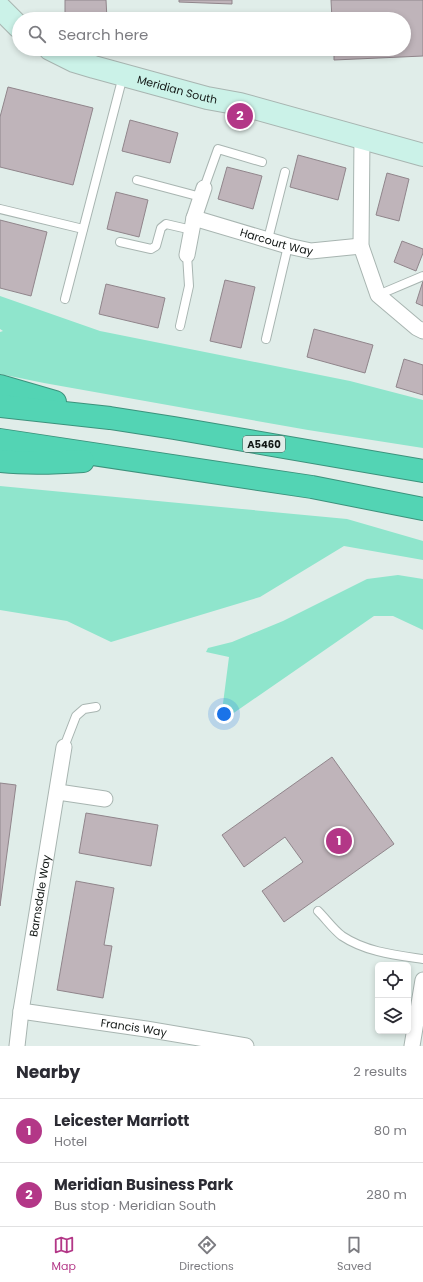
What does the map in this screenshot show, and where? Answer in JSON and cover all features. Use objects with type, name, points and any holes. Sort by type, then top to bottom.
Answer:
[{"type":"highway","points":[[0,386],[110,418]]},
{"type":"highway","name":"A5460","points":[[0,406],[110,418],[182,429],[422,471]]},
{"type":"highway","points":[[0,440],[312,487],[423,508]]},
{"type":"highway","points":[[0,461],[54,464],[118,458]]},
{"type":"street","name":"Meridian South","points":[[64,56],[74,61],[123,75],[207,98],[240,104],[423,155]]},
{"type":"street","points":[[362,138],[361,246],[378,295],[417,328],[423,331]]},
{"type":"street","points":[[187,255],[193,224],[202,193]]},
{"type":"street","name":"Harcourt Way","points":[[193,224],[268,239],[288,246],[311,251],[361,246]]},
{"type":"street","name":"Barnsdale Way","points":[[17,1046],[21,1011],[58,792],[64,747]]},
{"type":"street","points":[[58,792],[105,799]]},
{"type":"street","points":[[412,1046],[423,980]]},
{"type":"street","name":"Francis Way","points":[[21,1011],[146,1029],[246,1046]]},
{"type":"lane","points":[[65,299],[123,75]]},
{"type":"lane","points":[[137,180],[202,193],[218,149],[262,162]]},
{"type":"lane","points":[[268,239],[285,172]]},
{"type":"lane","points":[[0,209],[83,229]]},
{"type":"lane","points":[[120,242],[151,249],[156,246],[161,228],[166,224],[193,224]]},
{"type":"lane","points":[[266,339],[288,246]]},
{"type":"lane","points":[[180,326],[189,286],[187,255]]},
{"type":"lane","points":[[378,295],[423,276]]},
{"type":"lane","points":[[64,747],[76,716],[84,709],[96,707]]},
{"type":"lane","points":[[318,911],[341,935],[355,943],[377,951],[423,959]]},
{"type":"green space","points":[[0,296],[100,331],[350,381],[423,400],[423,448],[308,430],[0,374],[0,332],[3,331],[0,329]]},
{"type":"green space","points":[[0,486],[347,519],[423,541],[423,560],[344,546],[260,597],[111,642],[67,621],[0,610]]},
{"type":"green space","points":[[398,575],[423,579],[423,630],[393,616],[374,616],[225,719],[221,719],[229,657],[206,652],[208,648],[232,642],[283,621],[367,579]]},
{"type":"building","points":[[65,0],[106,0],[107,12],[65,12]]},
{"type":"building","points":[[179,0],[232,0],[232,4],[179,2]]},
{"type":"building","points":[[331,0],[423,0],[423,56],[334,60],[334,56],[411,56],[411,12],[332,12]]},
{"type":"building","points":[[8,87],[93,108],[73,185],[0,167],[0,117]]},
{"type":"building","points":[[130,120],[178,133],[170,163],[122,151]]},
{"type":"building","points":[[298,155],[346,168],[338,200],[290,187]]},
{"type":"building","points":[[227,167],[262,176],[253,209],[218,199]]},
{"type":"building","points":[[387,173],[409,179],[399,221],[376,215]]},
{"type":"building","points":[[116,192],[148,200],[139,237],[107,229]]},
{"type":"building","points":[[0,220],[47,232],[31,296],[0,288]]},
{"type":"building","points":[[402,241],[423,249],[423,253],[416,271],[394,262]]},
{"type":"building","points":[[225,280],[255,287],[241,348],[210,341]]},
{"type":"building","points":[[423,281],[423,306],[416,303]]},
{"type":"building","points":[[106,284],[165,298],[158,328],[99,314]]},
{"type":"building","points":[[314,329],[373,345],[365,373],[307,357]]},
{"type":"building","points":[[404,359],[423,365],[423,395],[396,387]]},
{"type":"building","points":[[332,757],[394,844],[284,922],[262,891],[303,862],[285,837],[244,867],[222,835]]},
{"type":"building","points":[[0,783],[16,785],[0,906]]},
{"type":"building","points":[[86,813],[158,825],[151,866],[79,853]]},
{"type":"building","points":[[76,881],[114,888],[104,945],[112,946],[103,998],[57,990]]},
{"type":"place","name":"Meridian Business Park","points":[[240,116]]},
{"type":"place","name":"Leicester Marriott","points":[[339,841]]}]
